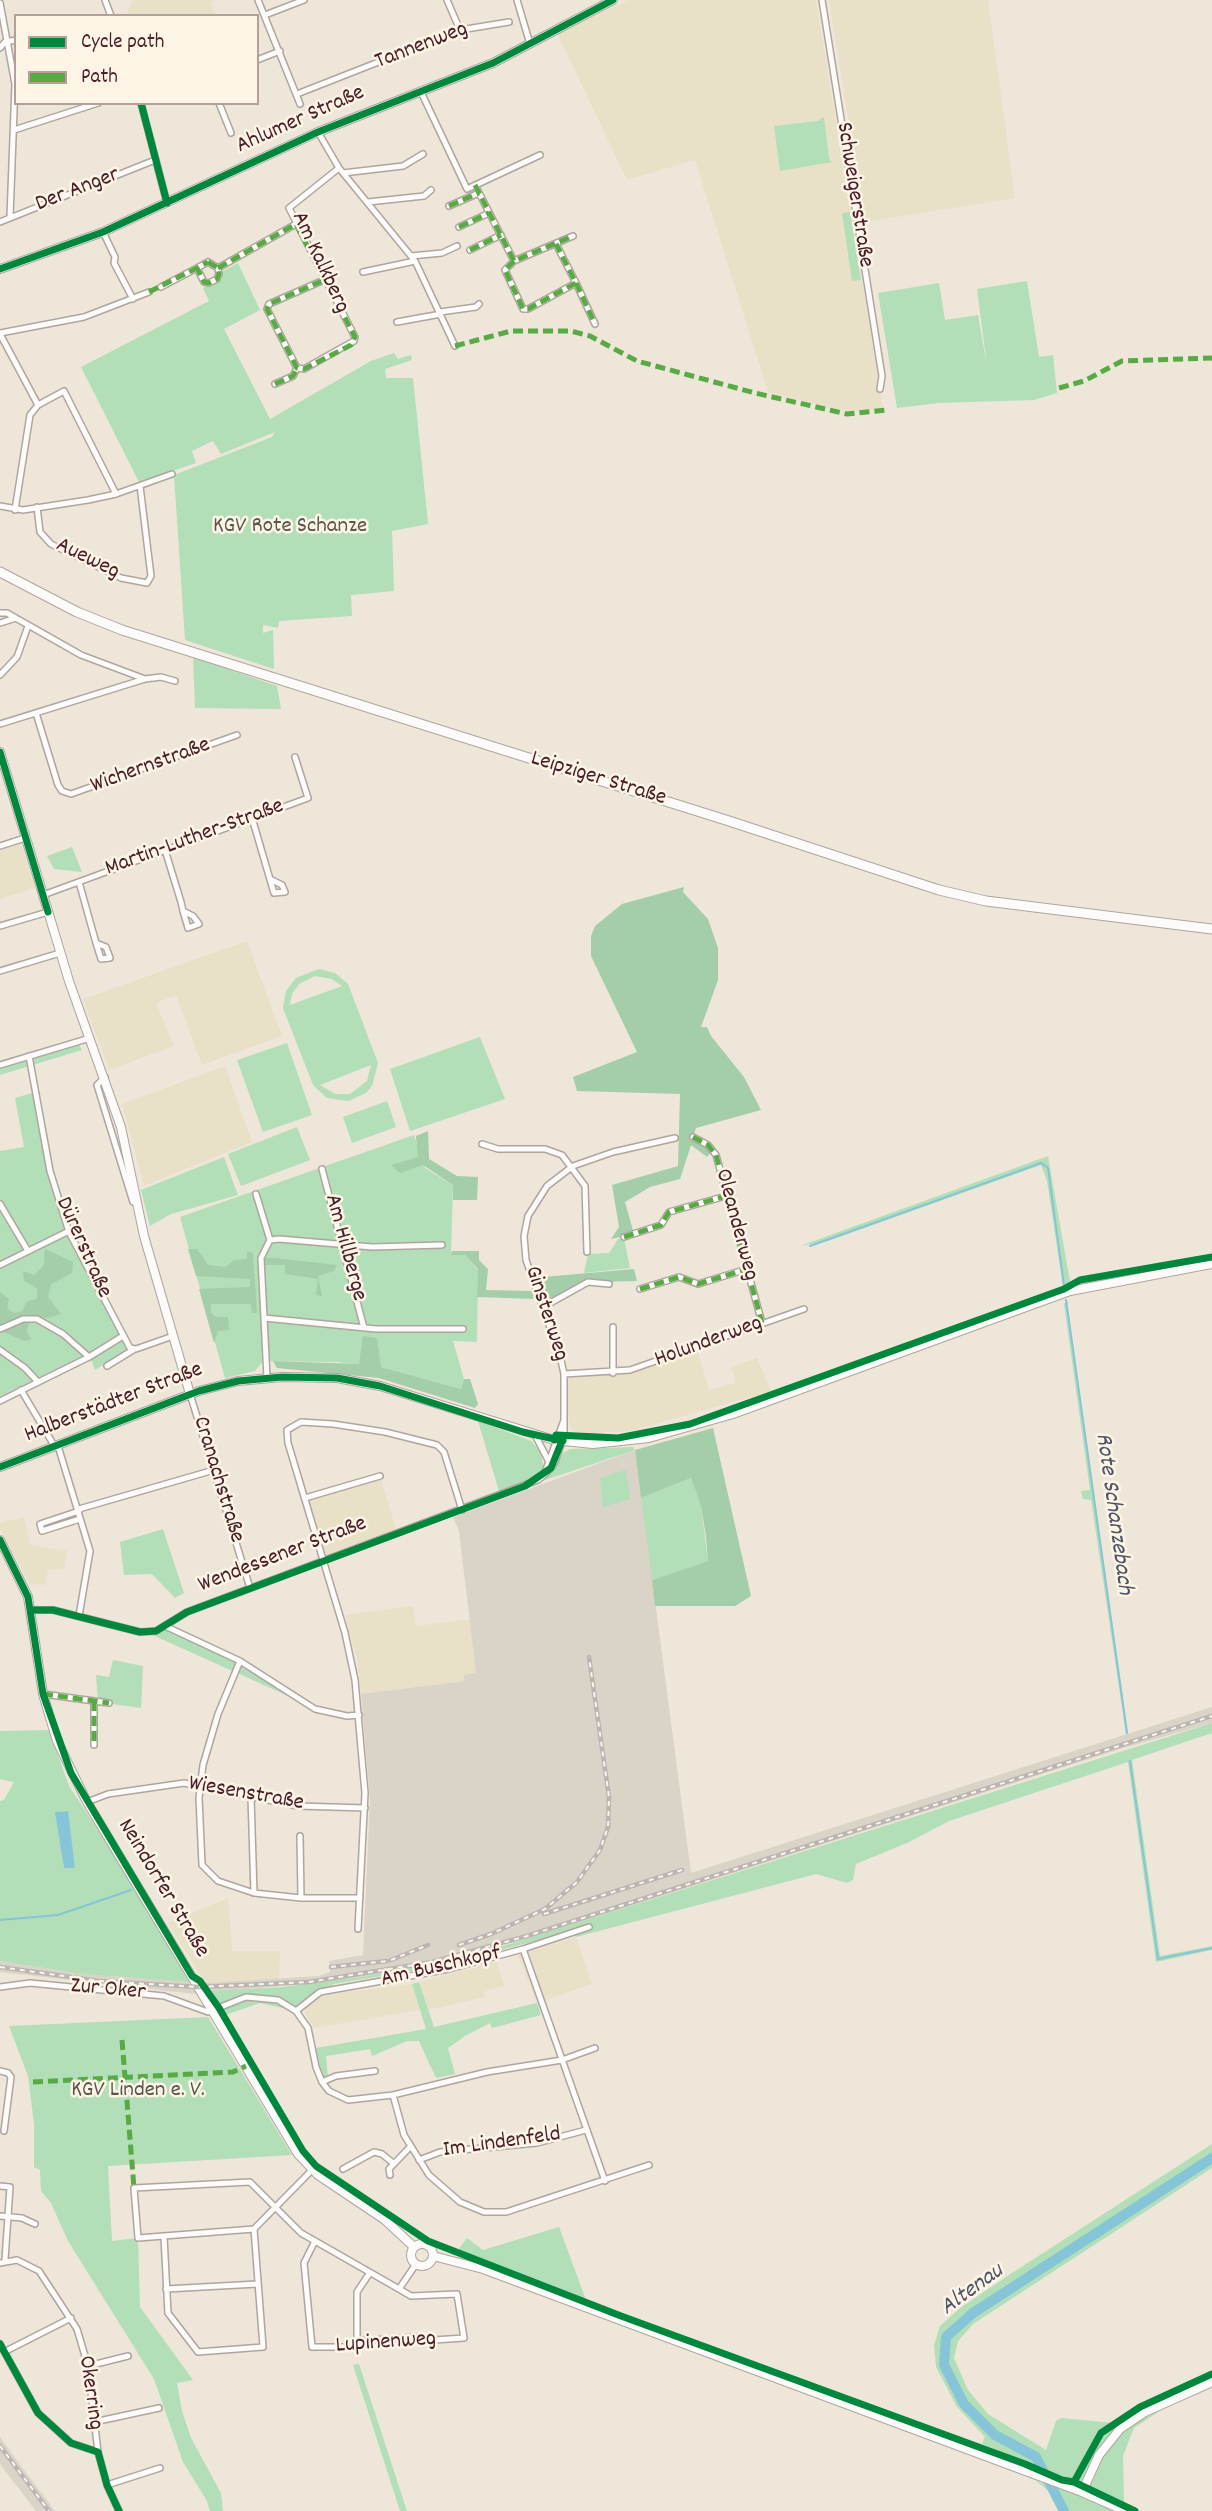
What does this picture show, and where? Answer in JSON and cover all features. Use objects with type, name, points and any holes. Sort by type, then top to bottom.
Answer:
[{"type":"main road","name":"Leipziger Straße","points":[[0,572],[77,612],[122,630],[939,890],[986,901],[1212,929]]},
{"type":"street","points":[[258,0],[300,104]]},
{"type":"street","points":[[265,15],[304,0]]},
{"type":"street","points":[[447,0],[460,30]]},
{"type":"street","points":[[517,0],[530,44]]},
{"type":"street","name":"Ahlumer Straße","points":[[0,269],[103,232],[318,132],[494,64],[613,0]]},
{"type":"street","name":"Schweigerstraße","points":[[822,0],[882,376],[880,389]]},
{"type":"street","points":[[0,3],[14,79]]},
{"type":"street","name":"Tannenweg","points":[[297,94],[460,30],[509,22]]},
{"type":"street","points":[[259,59],[280,51]]},
{"type":"street","points":[[421,92],[467,189],[540,155]]},
{"type":"street","points":[[10,217],[15,105]]},
{"type":"street","points":[[14,130],[91,105]]},
{"type":"street","points":[[142,105],[167,204]]},
{"type":"street","points":[[220,105],[231,133]]},
{"type":"street","points":[[318,132],[341,170],[413,259],[455,346]]},
{"type":"street","points":[[341,170],[403,166],[423,154]]},
{"type":"street","name":"Der Anger","points":[[0,222],[155,160]]},
{"type":"street","name":"Am Kalkberg","points":[[297,368],[304,369],[351,345],[355,337],[289,208],[341,170]]},
{"type":"street","points":[[475,185],[514,261]]},
{"type":"street","points":[[368,202],[424,196],[431,190]]},
{"type":"street","points":[[449,206],[479,193]]},
{"type":"street","points":[[459,228],[489,213]]},
{"type":"street","points":[[218,268],[296,224]]},
{"type":"street","points":[[103,232],[115,257],[114,263],[133,299]]},
{"type":"street","points":[[470,250],[501,235]]},
{"type":"street","points":[[573,236],[514,261],[505,270],[523,309],[576,284]]},
{"type":"street","points":[[556,244],[595,324]]},
{"type":"street","points":[[363,272],[442,253],[457,246]]},
{"type":"street","points":[[161,287],[208,262],[218,268]]},
{"type":"street","points":[[197,268],[204,282],[209,283],[218,279],[218,268]]},
{"type":"street","points":[[275,384],[293,376],[297,368],[267,309],[269,304],[324,280]]},
{"type":"street","points":[[38,405],[0,333],[84,317],[149,292]]},
{"type":"street","points":[[397,322],[476,307],[479,304]]},
{"type":"street","points":[[15,510],[30,415],[38,405],[64,391],[116,494]]},
{"type":"street","points":[[0,506],[15,510],[116,494],[172,474]]},
{"type":"street","name":"Aueweg","points":[[37,507],[40,532],[51,544],[121,578],[143,584],[151,576],[140,486]]},
{"type":"street","points":[[0,613],[16,618],[80,655],[145,679]]},
{"type":"street","points":[[0,623],[16,618]]},
{"type":"street","points":[[0,675],[17,657],[28,626]]},
{"type":"street","points":[[0,724],[145,679],[161,677],[175,681]]},
{"type":"street","name":"Wichernstraße","points":[[36,713],[58,785],[62,791],[71,794],[237,735]]},
{"type":"street","name":"Cranachstraße","points":[[0,751],[60,953],[126,1147],[140,1211],[190,1394],[250,1588]]},
{"type":"street","name":"Martin-Luther-Straße","points":[[43,895],[308,797],[295,757]]},
{"type":"street","points":[[252,818],[270,879]]},
{"type":"street","points":[[0,846],[25,838]]},
{"type":"street","points":[[165,850],[183,911]]},
{"type":"street","points":[[79,882],[96,943]]},
{"type":"street","points":[[0,926],[48,912]]},
{"type":"street","points":[[0,971],[60,953]]},
{"type":"street","points":[[0,1065],[90,1038]]},
{"type":"street","name":"Dürerstraße","points":[[29,1056],[50,1171],[69,1231],[123,1336],[133,1350]]},
{"type":"street","name":"Oleanderweg","points":[[693,1137],[714,1150],[762,1324]]},
{"type":"street","name":"Ginsterweg","points":[[558,1441],[564,1420],[564,1374],[526,1260],[525,1227],[538,1196],[573,1166],[613,1152],[675,1138]]},
{"type":"street","points":[[482,1144],[498,1149],[552,1150],[573,1166],[586,1194],[587,1252]]},
{"type":"street","name":"Am Hillberge","points":[[322,1169],[364,1328]]},
{"type":"street","points":[[256,1194],[270,1240],[261,1258],[267,1378]]},
{"type":"street","points":[[624,1237],[661,1225],[670,1212],[726,1196]]},
{"type":"street","points":[[0,1204],[28,1251]]},
{"type":"street","points":[[0,1265],[69,1231]]},
{"type":"street","points":[[270,1240],[279,1238],[341,1246],[442,1245]]},
{"type":"street","name":"Halberstädter Straße","points":[[0,1467],[190,1394],[229,1383],[267,1378],[317,1377],[380,1386],[535,1436],[558,1441],[624,1442],[690,1428],[1070,1291],[1212,1264]]},
{"type":"street","points":[[640,1289],[679,1277],[698,1283],[747,1269]]},
{"type":"street","points":[[543,1307],[588,1282],[609,1284]]},
{"type":"street","name":"Holunderweg","points":[[564,1374],[613,1373],[670,1358],[804,1309]]},
{"type":"street","points":[[264,1318],[364,1328],[463,1329]]},
{"type":"street","points":[[0,1329],[23,1319],[37,1319],[63,1334],[89,1357]]},
{"type":"street","points":[[613,1327],[613,1373]]},
{"type":"street","points":[[0,1401],[89,1357],[123,1336]]},
{"type":"street","points":[[107,1366],[133,1350],[174,1336]]},
{"type":"street","points":[[0,1350],[25,1368],[38,1382]]},
{"type":"street","points":[[21,1391],[56,1446],[79,1510],[90,1557],[79,1616]]},
{"type":"street","points":[[358,1930],[365,1808],[359,1715],[352,1661],[286,1434],[294,1424],[306,1422],[385,1432],[440,1447],[462,1510]]},
{"type":"street","points":[[535,1436],[548,1461]]},
{"type":"street","points":[[544,1475],[558,1441]]},
{"type":"street","points":[[544,1475],[555,1462],[558,1441]]},
{"type":"street","points":[[80,1519],[42,1531],[40,1524],[214,1469]]},
{"type":"street","name":"Wendessener Straße","points":[[32,1611],[47,1609],[140,1632],[165,1626],[187,1612],[525,1486],[544,1475]]},
{"type":"street","points":[[305,1498],[380,1476]]},
{"type":"street","name":"Neindorfer Straße","points":[[0,1540],[19,1573],[32,1611],[44,1694],[57,1741],[87,1802],[293,2146],[312,2170],[385,2220],[414,2247],[420,2244],[428,2245],[433,2256],[502,2276],[1062,2484],[1125,2511]]},
{"type":"street","points":[[165,1626],[240,1661],[315,1709],[347,1716],[359,1715]]},
{"type":"street","points":[[240,1661],[215,1723],[199,1785],[200,1853],[205,1871],[218,1881],[254,1893],[301,1898],[360,1898]]},
{"type":"street","points":[[44,1694],[109,1703]]},
{"type":"street","points":[[94,1701],[94,1745]]},
{"type":"street","name":"Wiesenstraße","points":[[87,1802],[108,1794],[170,1783],[199,1785],[298,1806],[365,1808]]},
{"type":"street","points":[[251,1797],[254,1893]]},
{"type":"street","points":[[300,1836],[301,1898]]},
{"type":"street","name":"Am Buschkopf","points":[[296,2011],[320,1992],[413,1977],[523,1949],[589,1927]]},
{"type":"street","points":[[523,1949],[605,2181]]},
{"type":"street","name":"Zur Oker","points":[[0,1987],[30,1983],[139,1993],[174,1998],[203,2011],[214,2011]]},
{"type":"street","points":[[214,2011],[253,1996],[278,2000],[296,2011],[308,2028],[322,2082],[329,2091],[348,2100],[393,2095],[487,2072],[562,2060],[595,2048]]},
{"type":"street","points":[[0,2071],[11,2077],[4,2132]]},
{"type":"street","points":[[322,2082],[336,2076],[375,2071]]},
{"type":"street","points":[[393,2095],[410,2147],[429,2175],[460,2203],[495,2213],[605,2181],[649,2165]]},
{"type":"street","name":"Im Lindenfeld","points":[[419,2160],[440,2152],[537,2143],[586,2130]]},
{"type":"street","points":[[390,2175],[393,2163],[410,2147]]},
{"type":"street","points":[[343,2169],[374,2152],[382,2154],[393,2163]]},
{"type":"street","points":[[312,2170],[276,2208],[254,2230],[138,2238],[134,2188],[250,2182],[276,2208],[315,2241],[399,2289],[416,2264]]},
{"type":"street","points":[[0,2186],[10,2187],[2,2262]]},
{"type":"street","points":[[0,2216],[35,2224]]},
{"type":"street","points":[[164,2237],[168,2313],[198,2352],[263,2347],[254,2230]]},
{"type":"street","name":"Lupinenweg","points":[[315,2241],[304,2263],[310,2344],[317,2348],[350,2347],[357,2341],[420,2337],[434,2340],[464,2338],[457,2294],[411,2296],[399,2289]]},
{"type":"street","points":[[414,2247],[411,2254],[416,2264]]},
{"type":"street","points":[[416,2264],[426,2265],[433,2256]]},
{"type":"street","name":"Okerring","points":[[0,2344],[38,2413],[71,2443],[98,2452],[88,2366],[82,2340],[71,2318],[39,2272],[23,2261],[2,2262]]},
{"type":"street","points":[[357,2341],[357,2292],[369,2274]]},
{"type":"street","points":[[166,2289],[257,2284]]},
{"type":"street","points":[[6,2351],[71,2318]]},
{"type":"street","points":[[88,2366],[128,2356]]},
{"type":"street","points":[[1082,2492],[1099,2455],[1121,2429],[1144,2412],[1212,2382]]},
{"type":"street","points":[[94,2422],[159,2408]]},
{"type":"street","points":[[98,2452],[107,2485],[119,2511]]},
{"type":"street","points":[[107,2485],[160,2468]]},
{"type":"shaded area","points":[[133,0],[216,0],[211,2],[215,14],[127,14]]},
{"type":"shaded area","points":[[628,0],[816,0],[883,409],[852,411],[830,408],[768,392],[695,160],[627,180],[557,33]]},
{"type":"shaded area","points":[[829,0],[988,0],[1015,198],[865,222]]},
{"type":"shaded area","points":[[19,844],[22,846],[35,888],[0,899],[0,851]]},
{"type":"shaded area","points":[[247,941],[282,1036],[202,1065],[176,995],[156,1003],[174,1046],[109,1070],[83,999]]},
{"type":"shaded area","points":[[225,1066],[252,1142],[144,1186],[122,1104]]},
{"type":"shaded area","points":[[697,1348],[709,1390],[736,1383],[731,1367],[757,1358],[771,1391],[631,1431],[576,1434],[570,1428],[564,1374],[613,1373]]},
{"type":"shaded area","points":[[635,1450],[691,1873],[1212,1707],[1212,1723],[1124,1748],[548,1932],[404,1970],[336,1981],[194,1994],[0,1972],[0,1961],[83,1974],[205,1983],[319,1976],[330,1972],[329,1961],[363,1955],[370,1799],[361,1694],[464,1681],[464,1675],[476,1673],[459,1531],[453,1517]]},
{"type":"shaded area","points":[[380,1476],[396,1529],[323,1561],[305,1498]]},
{"type":"shaded area","points":[[24,1517],[30,1545],[67,1551],[64,1569],[48,1570],[45,1585],[30,1584],[0,1529],[0,1523]]},
{"type":"shaded area","points":[[413,1606],[416,1626],[470,1619],[476,1674],[465,1681],[361,1694],[357,1659],[345,1615]]},
{"type":"shaded area","points":[[228,1898],[232,1951],[280,1951],[279,1980],[205,1983],[168,1923]]},
{"type":"shaded area","points":[[576,1937],[592,1984],[537,2003],[518,1955]]},
{"type":"shaded area","points":[[497,1962],[504,1986],[483,1992],[485,1997],[428,2010],[419,1982]]},
{"type":"shaded area","points":[[412,1984],[420,2010],[314,2028],[305,2013],[305,2004],[318,1996]]},
{"type":"shaded area","points":[[0,2437],[55,2511],[36,2511],[0,2464]]},
{"type":"green space","points":[[824,117],[829,159],[832,162],[780,171],[774,126],[818,121]]},
{"type":"green space","points":[[850,212],[861,280],[852,281],[842,213]]},
{"type":"green space","name":"KGV Rote Schanze","points":[[238,263],[260,310],[224,329],[270,419],[371,361],[394,353],[398,359],[411,355],[412,360],[385,369],[386,378],[413,378],[428,524],[392,531],[394,591],[351,595],[352,616],[279,621],[278,628],[263,625],[263,633],[273,630],[274,669],[185,640],[174,475],[272,437],[275,432],[221,454],[213,441],[192,451],[196,463],[139,482],[81,367],[209,301],[203,288],[222,279],[222,272]]},
{"type":"green space","points":[[1027,281],[1039,357],[1053,355],[1057,393],[1034,400],[939,403],[897,408],[878,293],[939,283],[945,320],[978,315],[987,366],[977,289]]},
{"type":"green space","points":[[193,657],[277,686],[281,709],[195,708]]},
{"type":"green space","points":[[72,847],[82,872],[54,869],[47,856]]},
{"type":"green space","points":[[684,887],[683,892],[708,919],[718,948],[718,980],[701,1027],[707,1027],[711,1036],[744,1077],[761,1110],[696,1128],[693,1137],[711,1152],[707,1157],[691,1145],[680,1179],[650,1187],[625,1202],[634,1234],[611,1239],[619,1227],[612,1185],[678,1166],[680,1094],[577,1091],[573,1077],[637,1052],[591,956],[591,936],[595,926],[622,904]]},
{"type":"green space","points":[[319,969],[335,973],[348,984],[378,1063],[372,1086],[366,1093],[348,1101],[327,1098],[313,1085],[283,1008],[286,991],[296,978]],"holes":[[[315,976],[332,979],[342,986],[290,1005],[292,994],[299,984]],[[371,1065],[367,1081],[350,1094],[335,1094],[320,1085]]]},
{"type":"green space","points":[[480,1037],[505,1099],[410,1131],[390,1069]]},
{"type":"green space","points":[[77,1041],[82,1050],[0,1075],[0,1065]]},
{"type":"green space","points":[[287,1043],[312,1115],[263,1132],[237,1060]]},
{"type":"green space","points":[[39,1091],[54,1178],[72,1232],[132,1347],[95,1370],[89,1353],[0,1396],[0,1151],[24,1147],[15,1098]]},
{"type":"green space","points":[[387,1101],[396,1127],[352,1143],[343,1117]]},
{"type":"green space","points":[[297,1127],[310,1160],[241,1186],[228,1154]]},
{"type":"green space","points":[[428,1131],[429,1159],[457,1176],[478,1177],[477,1200],[453,1200],[453,1185],[423,1165],[400,1173],[391,1165],[418,1157],[416,1136]]},
{"type":"green space","points":[[414,1135],[425,1168],[453,1185],[451,1255],[465,1255],[478,1270],[477,1342],[453,1341],[464,1379],[461,1389],[381,1367],[337,1362],[263,1361],[255,1371],[225,1378],[180,1217]]},
{"type":"green space","points":[[1048,1156],[1070,1282],[1063,1286],[1047,1181],[1041,1165],[828,1241],[800,1246]]},
{"type":"green space","points":[[224,1157],[238,1195],[171,1214],[150,1226],[141,1190]]},
{"type":"green space","points":[[624,1238],[630,1268],[584,1273],[588,1254],[609,1253],[618,1239]]},
{"type":"green space","points":[[45,1249],[73,1262],[72,1273],[51,1284],[48,1297],[61,1314],[29,1323],[27,1332],[31,1339],[24,1341],[0,1330],[0,1292],[9,1299],[7,1308],[14,1313],[22,1311],[27,1301],[37,1299],[37,1288],[24,1281],[23,1271],[34,1275],[44,1265]]},
{"type":"green space","points":[[188,1249],[197,1249],[208,1265],[225,1267],[235,1260],[247,1259],[247,1251],[253,1253],[257,1313],[252,1313],[251,1304],[211,1304],[211,1313],[216,1317],[228,1317],[229,1330],[218,1331],[214,1343],[199,1289],[250,1287],[250,1279],[196,1276]]},
{"type":"green space","points":[[452,1251],[479,1251],[479,1260],[488,1269],[486,1290],[532,1291],[535,1299],[477,1297],[478,1269],[465,1255],[451,1255]]},
{"type":"green space","points":[[261,1258],[337,1265],[334,1271],[318,1276],[322,1296],[316,1295],[318,1279],[285,1274],[285,1265],[261,1265]]},
{"type":"green space","points":[[634,1269],[637,1281],[595,1282],[543,1307],[532,1278]]},
{"type":"green space","points":[[1067,1301],[1128,1734],[1091,1500],[1083,1499],[1081,1491],[1090,1490],[1064,1304]]},
{"type":"green space","points":[[363,1336],[377,1338],[381,1367],[461,1389],[464,1379],[470,1379],[478,1404],[475,1408],[379,1378],[277,1368],[273,1361],[359,1364]]},
{"type":"green space","points":[[478,1421],[531,1441],[541,1452],[543,1465],[554,1471],[563,1453],[570,1449],[633,1447],[635,1450],[548,1479],[499,1491]]},
{"type":"green space","points":[[713,1428],[751,1596],[735,1606],[655,1606],[652,1580],[708,1561],[706,1537],[701,1506],[691,1478],[641,1498],[635,1450]]},
{"type":"green space","points":[[626,1470],[630,1499],[603,1507],[600,1478]]},
{"type":"green space","points":[[691,1478],[701,1506],[708,1561],[652,1580],[641,1498]]},
{"type":"green space","points":[[163,1529],[184,1593],[175,1598],[152,1574],[124,1575],[120,1542]]},
{"type":"green space","points":[[165,1626],[240,1661],[306,1704],[148,1633]]},
{"type":"green space","points":[[113,1660],[143,1666],[141,1708],[98,1702],[96,1675],[109,1677]]},
{"type":"green space","points":[[1212,1723],[1212,1733],[1132,1760],[1160,1956],[1212,1946],[1212,1950],[1156,1962],[1128,1762],[949,1821],[909,1842],[856,1864],[853,1880],[847,1883],[816,1874],[576,1937],[572,1931],[437,1967],[333,1984],[330,1990],[320,1992],[296,2011],[260,2003],[225,2015],[212,1991],[282,1987],[368,1976],[500,1947]]},
{"type":"green space","points":[[49,1730],[69,1786],[112,1851],[189,1982],[83,1974],[0,1961],[0,1801],[4,1800],[14,1782],[0,1779],[0,1731]],"holes":[[[67,1811],[75,1867],[64,1868],[56,1812]]]},
{"type":"green space","points":[[419,1982],[434,2027],[537,2003],[541,2015],[492,2028],[490,2023],[465,2036],[448,2048],[455,2074],[436,2078],[419,2041],[407,2041],[372,2056],[370,2049],[326,2056],[328,2078],[322,2082],[316,2048],[426,2029],[412,1984]]},
{"type":"green space","name":"KGV Linden e. V.","points":[[208,2017],[292,2155],[108,2166],[112,2241],[138,2238],[140,2307],[193,2380],[177,2383],[182,2411],[191,2438],[221,2493],[223,2511],[210,2511],[207,2501],[183,2462],[154,2379],[68,2241],[51,2203],[41,2191],[40,2170],[34,2167],[34,2124],[28,2076],[9,2026]]},
{"type":"green space","points":[[1212,2144],[1212,2168],[973,2324],[958,2341],[954,2358],[968,2390],[988,2414],[1046,2450],[1056,2421],[1061,2418],[1113,2423],[1139,2405],[1212,2372],[1212,2388],[1161,2410],[1134,2428],[1123,2456],[1124,2502],[982,2444],[985,2437],[957,2407],[936,2367],[934,2345],[940,2326],[960,2308],[1012,2273]]},
{"type":"green space","points":[[559,2227],[586,2300],[458,2250],[467,2238],[483,2250]]},
{"type":"green space","points":[[359,2364],[407,2511],[400,2511],[353,2365]]},
{"type":"green space","points":[[1036,2481],[1117,2511],[1060,2511],[1050,2492]]},
{"type":"water","points":[[68,1811],[75,1868],[64,1868],[55,1812]]},
{"type":"waterway","name":"Rote Schanzebach","points":[[810,1246],[1041,1163],[1048,1168],[1064,1286]]},
{"type":"waterway","name":"Rote Schanzebach","points":[[1066,1300],[1127,1733]]},
{"type":"waterway","name":"Rote Schanzebach","points":[[1130,1761],[1158,1959],[1212,1948]]},
{"type":"waterway","points":[[0,1920],[58,1915],[131,1890]]},
{"type":"waterway","name":"Altenau","points":[[1064,2511],[1036,2457],[995,2435],[964,2404],[944,2365],[946,2337],[973,2313],[1212,2158]]},
{"type":"railway","points":[[459,1945],[491,1934],[545,1909],[577,1882],[600,1850],[608,1827],[609,1797],[589,1657]]},
{"type":"railway","points":[[0,1967],[99,1981],[198,1987],[309,1982],[432,1962],[527,1936],[1212,1716]]},
{"type":"railway","points":[[544,1914],[682,1870]]},
{"type":"railway","points":[[391,1960],[428,1945]]},
{"type":"railway","points":[[331,1967],[387,1961]]},
{"type":"railway","points":[[0,2446],[49,2511]]},
{"type":"marked path","points":[[475,185],[514,261],[573,236]]},
{"type":"marked path","points":[[449,206],[479,193]]},
{"type":"marked path","points":[[459,227],[489,213]]},
{"type":"marked path","points":[[218,268],[296,224],[355,337],[351,345],[304,369],[297,368],[267,309],[269,304],[324,280]]},
{"type":"marked path","points":[[470,250],[501,235]]},
{"type":"marked path","points":[[514,261],[505,270],[523,309],[528,309],[576,283],[556,244]]},
{"type":"marked path","points":[[208,262],[218,268],[219,274],[217,279],[209,283],[204,282],[197,268],[208,262]]},
{"type":"marked path","points":[[149,292],[197,268]]},
{"type":"marked path","points":[[576,283],[595,324]]},
{"type":"marked path","points":[[455,346],[511,331],[571,331],[590,336],[637,361],[755,393],[847,414],[888,410]]},
{"type":"marked path","points":[[1059,388],[1084,381],[1122,361],[1212,358]]},
{"type":"marked path","points":[[275,384],[293,376],[297,368]]},
{"type":"marked path","points":[[693,1137],[708,1145],[716,1155],[762,1323]]},
{"type":"marked path","points":[[624,1237],[661,1225],[669,1212],[726,1196]]},
{"type":"marked path","points":[[640,1289],[679,1277],[698,1284],[747,1269]]},
{"type":"marked path","points":[[43,1694],[109,1703]]},
{"type":"marked path","points":[[94,1701],[94,1745]]},
{"type":"marked path","points":[[122,2040],[134,2188]]},
{"type":"marked path","points":[[33,2082],[233,2072],[246,2066]]},
{"type":"cycle path","points":[[0,269],[103,232],[318,132],[493,63],[613,0]]},
{"type":"cycle path","points":[[142,105],[167,203]]},
{"type":"cycle path","points":[[0,752],[48,912]]},
{"type":"cycle path","points":[[554,1440],[556,1435],[618,1438],[690,1424],[1064,1289],[1080,1280],[1212,1257]]},
{"type":"cycle path","points":[[0,1467],[199,1391],[238,1381],[282,1377],[337,1378],[380,1386],[523,1432],[563,1441]]},
{"type":"cycle path","points":[[32,1610],[53,1610],[140,1632],[156,1631],[187,1612],[525,1486],[551,1468],[564,1436]]},
{"type":"cycle path","points":[[0,1540],[28,1597],[43,1694],[71,1773],[192,1976],[200,1981],[219,2008],[303,2151],[316,2166],[428,2241],[621,2316],[1062,2480],[1074,2482],[1135,2511]]},
{"type":"cycle path","points":[[0,2344],[38,2413],[71,2443],[98,2452],[107,2485],[119,2511]]},
{"type":"cycle path","points":[[1074,2482],[1101,2433],[1140,2407],[1212,2374]]}]
